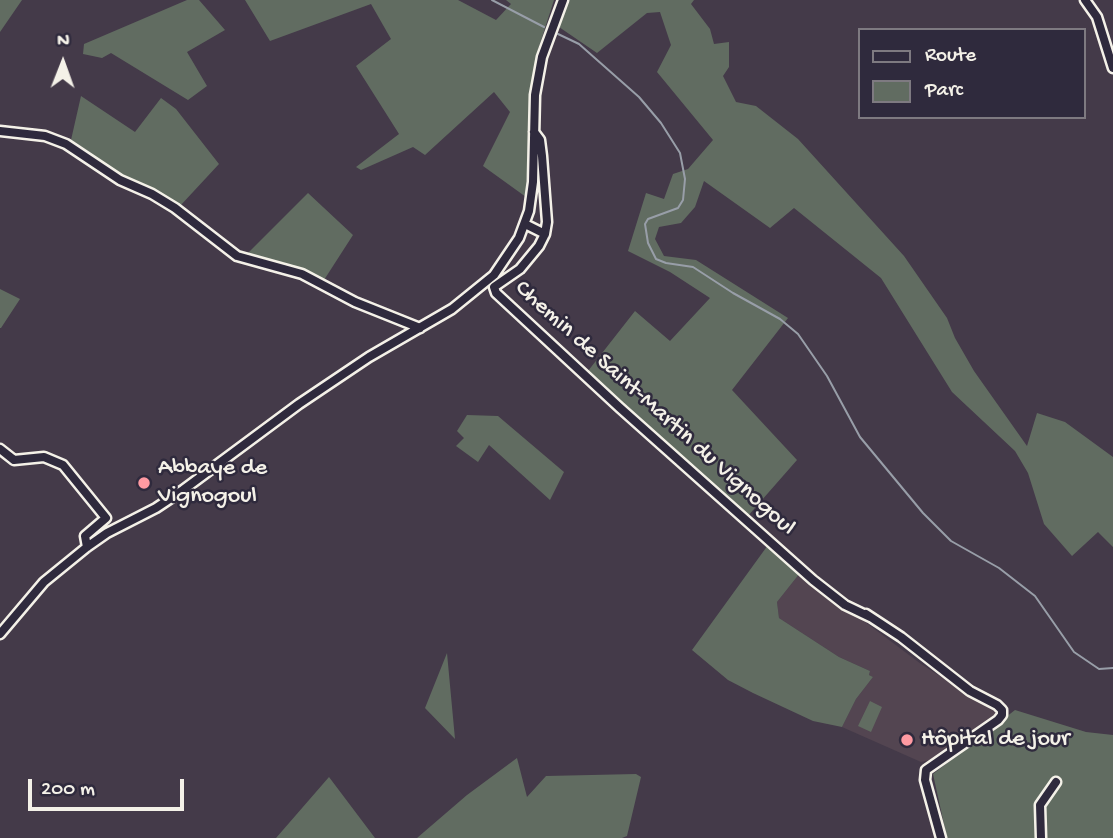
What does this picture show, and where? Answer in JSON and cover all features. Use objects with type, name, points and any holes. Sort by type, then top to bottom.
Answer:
[{"type":"street","points":[[0,634],[44,582],[87,547],[183,490],[334,379],[468,298],[494,275],[511,253],[529,211],[533,182],[535,94],[542,57],[563,0]]},
{"type":"street","points":[[1085,0],[1097,17],[1113,68]]},
{"type":"street","points":[[0,131],[45,136],[66,144],[106,172],[175,208],[237,256],[302,274],[355,302],[420,328]]},
{"type":"street","points":[[525,224],[545,234],[547,222],[542,156],[540,140],[534,132]]},
{"type":"street","name":"Chemin de Saint-Martin du Vignogoul","points":[[545,234],[520,269],[494,288],[496,293],[813,580],[845,605],[901,637],[970,691],[1002,710],[998,720],[926,770],[925,780],[941,838]]},
{"type":"street","points":[[0,449],[13,460],[44,457],[63,466],[106,518],[85,536],[87,547]]},
{"type":"street","points":[[1041,838],[1040,805],[1056,782]]},
{"type":"shaded area","points":[[800,573],[921,664],[999,714],[938,758],[921,762],[842,727],[856,699],[873,677],[869,675],[870,671],[839,657],[779,618],[777,602]]},
{"type":"green space","points":[[0,0],[22,0],[0,32]]},
{"type":"green space","points":[[187,0],[199,0],[225,30],[187,52],[207,86],[188,100],[111,53],[102,58],[83,54],[84,44]]},
{"type":"green space","points":[[245,0],[458,0],[496,20],[511,4],[506,0],[554,0],[537,53],[530,107],[526,197],[483,166],[510,112],[494,92],[425,155],[413,147],[361,170],[356,167],[399,134],[356,66],[391,39],[371,4],[270,41]]},
{"type":"green space","points":[[568,0],[694,0],[691,4],[710,29],[714,44],[729,42],[729,67],[723,76],[736,102],[756,106],[798,139],[904,256],[947,318],[974,371],[1027,446],[1037,413],[1065,422],[1113,457],[1113,547],[1098,532],[1072,556],[1044,524],[1028,473],[1015,451],[952,392],[881,278],[794,208],[770,228],[704,181],[695,207],[681,223],[659,227],[655,239],[664,256],[696,260],[788,318],[732,390],[797,460],[747,517],[588,371],[635,311],[670,341],[710,298],[670,272],[628,251],[646,193],[664,199],[673,174],[688,169],[713,140],[657,72],[671,45],[660,12],[647,13],[597,53],[559,27]]},
{"type":"green space","points":[[81,96],[135,132],[161,98],[176,109],[219,164],[180,206],[154,190],[115,174],[71,140]]},
{"type":"green space","points":[[308,193],[353,235],[324,280],[246,255]]},
{"type":"green space","points":[[0,289],[20,299],[1,328],[0,328]]},
{"type":"green space","points":[[467,415],[498,416],[564,472],[550,500],[489,445],[478,462],[456,446],[464,438],[457,431]]},
{"type":"green space","points":[[768,545],[800,573],[777,602],[779,618],[839,657],[870,671],[869,675],[873,677],[856,699],[842,727],[813,721],[753,693],[728,680],[692,650]]},
{"type":"green space","points":[[447,653],[455,739],[425,708]]},
{"type":"green space","points":[[870,701],[882,707],[871,732],[858,726]]},
{"type":"green space","points":[[1015,710],[1086,732],[1113,735],[1113,838],[947,838],[933,774]]},
{"type":"green space","points":[[517,758],[527,797],[546,776],[636,774],[641,777],[627,836],[417,838],[467,795]]},
{"type":"green space","points":[[329,777],[375,838],[276,838]]},
{"type":"waterway","points":[[492,0],[544,27]]},
{"type":"waterway","points":[[558,34],[579,44],[639,97],[661,123],[680,153],[685,179],[683,200],[678,208],[648,219],[645,224],[648,243],[656,259],[693,267],[780,319],[798,334],[827,376],[860,437],[923,513],[951,541],[999,568],[1035,596],[1074,652],[1099,669],[1113,668]]},
{"type":"place","name":"Abbaye de Vignogoul","points":[[144,483]]},
{"type":"place","name":"Hôpital de jour","points":[[907,740]]}]
